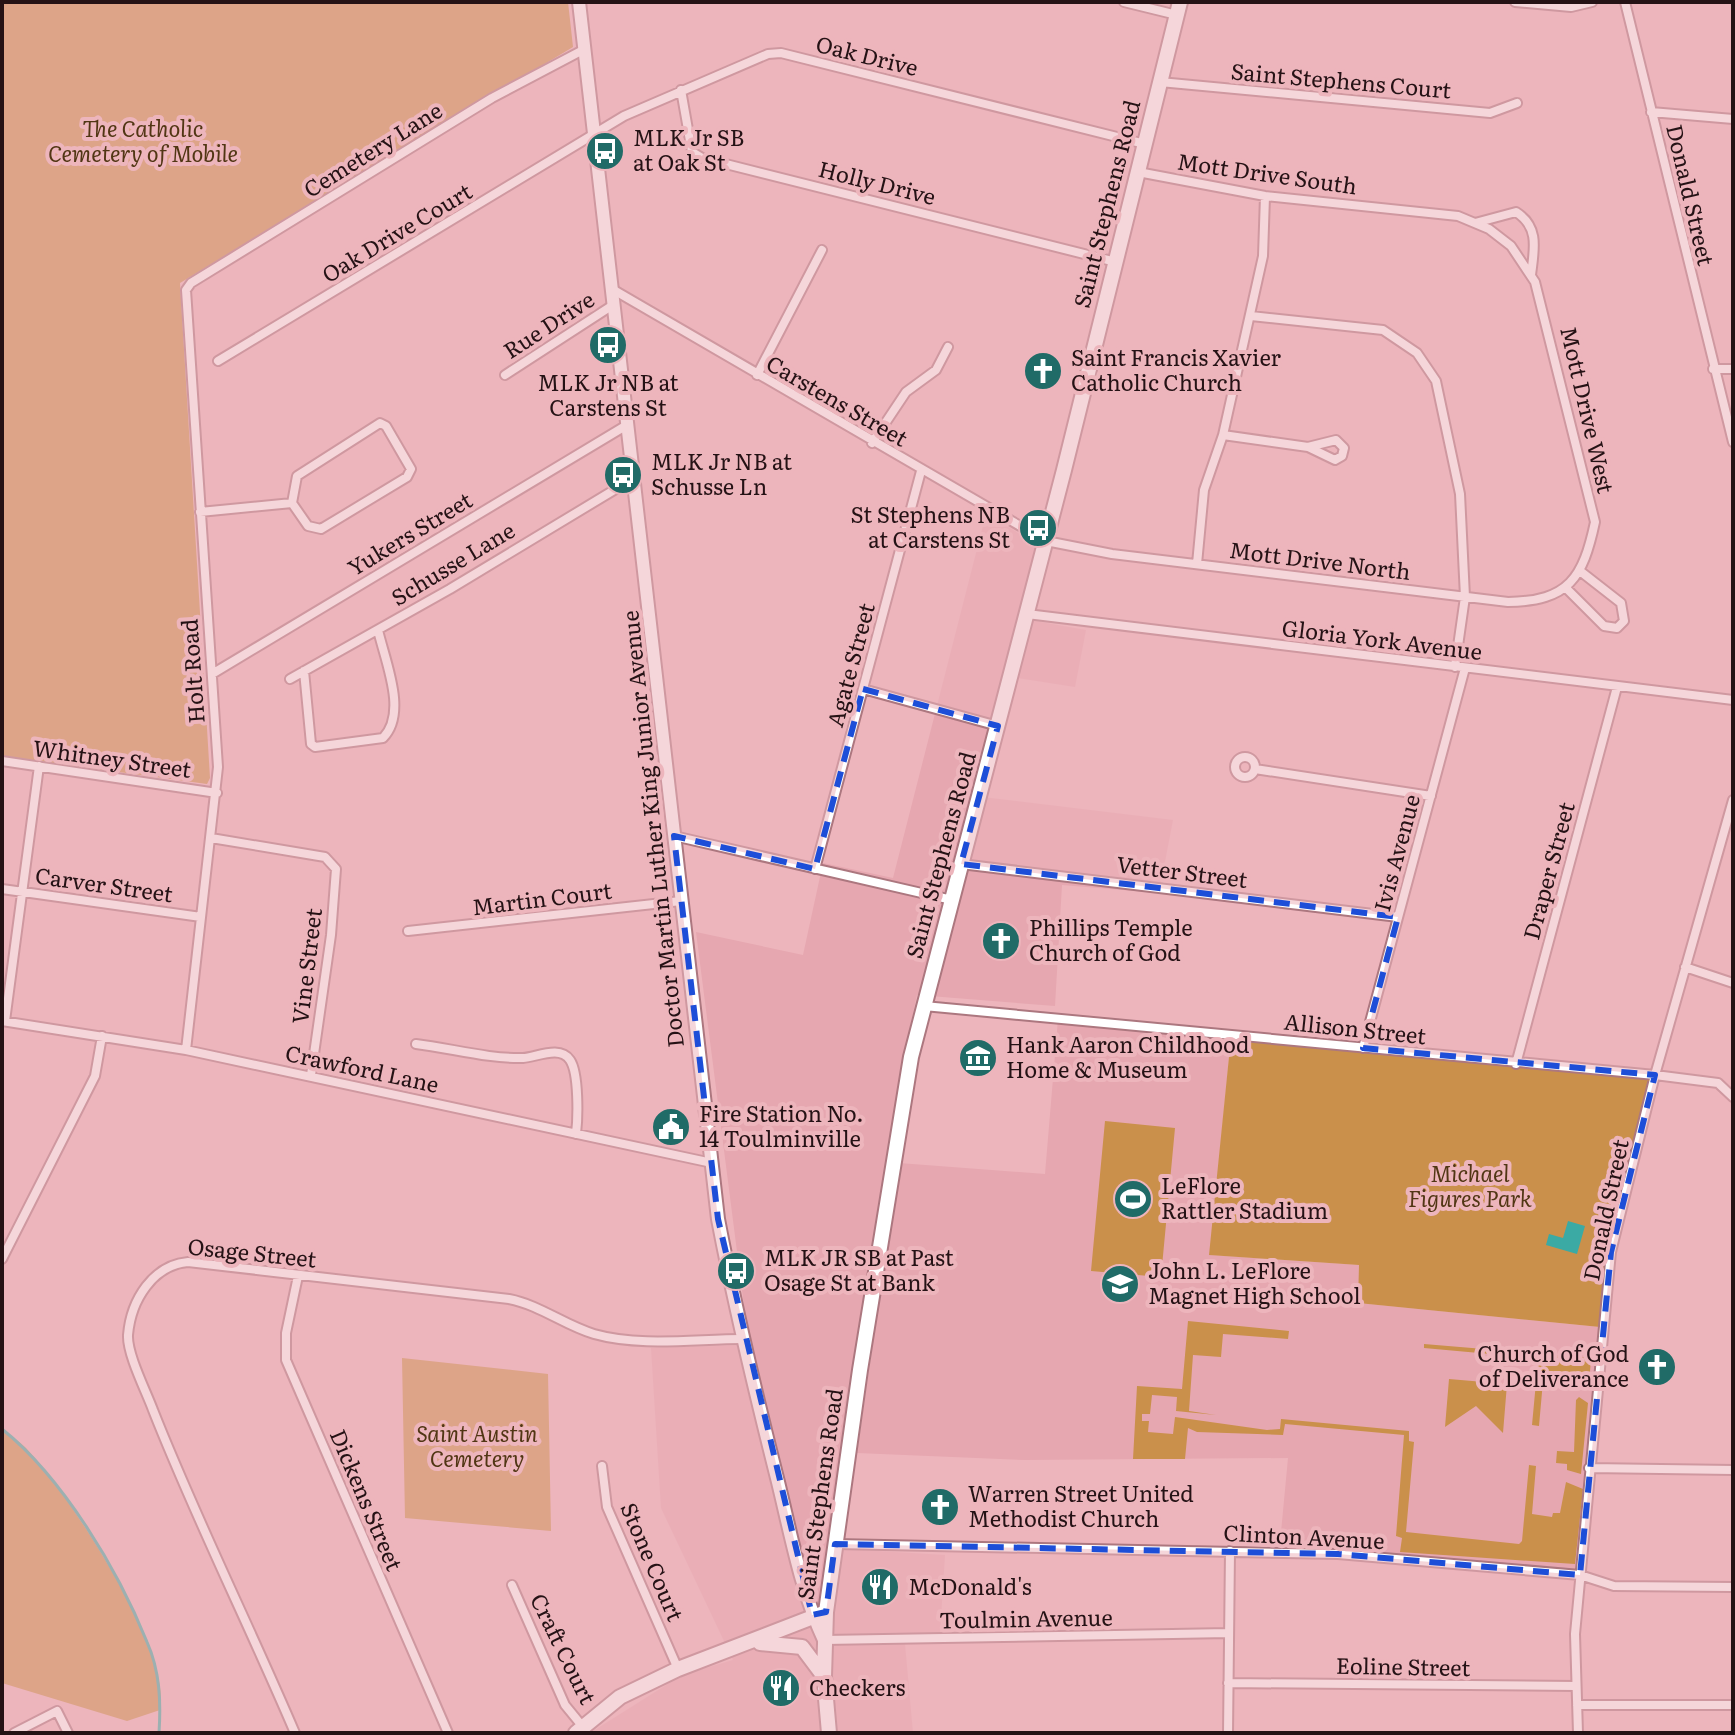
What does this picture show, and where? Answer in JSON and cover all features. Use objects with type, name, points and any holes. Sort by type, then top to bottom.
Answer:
[{"type":"main road","name":"Doctor Martin Luther King Junior Avenue","points":[[579,2],[718,1219],[743,1339],[819,1614]]},
{"type":"main road","name":"Saint Stephens Road","points":[[829,1733],[824,1640],[819,1614],[835,1544],[911,1057],[1046,541],[1179,8]]},
{"type":"main road","points":[[579,1730],[620,1697],[678,1669],[819,1614]]},
{"type":"main road","points":[[748,1643],[780,1642],[802,1647],[824,1676]]},
{"type":"street","points":[[1124,2],[1179,8]]},
{"type":"street","points":[[1515,2],[1560,3],[1571,7],[1592,2]]},
{"type":"street","name":"Donald Street","points":[[1625,2],[1733,442]]},
{"type":"street","name":"Cemetery Lane","points":[[186,290],[191,283],[492,98],[583,50]]},
{"type":"street","name":"Oak Drive","points":[[592,134],[681,90],[762,56],[781,53],[1145,144]]},
{"type":"street","name":"Saint Stephens Court","points":[[1160,82],[1490,113],[1517,103]]},
{"type":"street","name":"Holly Drive","points":[[681,90],[692,152],[702,158],[1116,262]]},
{"type":"street","points":[[1651,112],[1733,119]]},
{"type":"street","name":"Oak Drive Court","points":[[218,361],[592,134]]},
{"type":"street","name":"Mott Drive South","points":[[1138,172],[1265,196],[1391,208]]},
{"type":"street","points":[[1197,564],[1204,490],[1223,435],[1263,256],[1265,196]]},
{"type":"street","name":"Mott Drive West","points":[[1391,208],[1458,216],[1475,223],[1511,246],[1531,276],[1548,325],[1595,522],[1587,558],[1580,571]]},
{"type":"street","points":[[1475,223],[1516,212],[1526,218],[1534,235],[1531,276]]},
{"type":"street","points":[[757,375],[822,250]]},
{"type":"street","name":"Carstens Street","points":[[612,289],[872,443],[1046,541]]},
{"type":"street","name":"Holt Road","points":[[186,290],[217,793],[186,1050]]},
{"type":"street","name":"Rue Drive","points":[[505,375],[613,305]]},
{"type":"street","points":[[1251,316],[1383,330],[1417,353],[1436,381],[1460,494],[1465,597],[1455,667]]},
{"type":"street","points":[[872,443],[906,392],[936,370],[948,347]]},
{"type":"street","points":[[1713,369],[1733,369]]},
{"type":"street","points":[[380,423],[386,426],[411,469],[407,477],[321,529],[308,526],[292,503],[297,476],[380,423]]},
{"type":"street","name":"Yukers Street","points":[[212,674],[627,425]]},
{"type":"street","points":[[1223,435],[1308,447]]},
{"type":"street","name":"Agate Street","points":[[815,869],[921,471]]},
{"type":"street","name":"Schusse Lane","points":[[290,679],[634,478]]},
{"type":"street","points":[[200,512],[292,503]]},
{"type":"street","name":"Mott Drive North","points":[[1046,541],[1112,554],[1465,597],[1536,602],[1567,589]]},
{"type":"street","points":[[1580,571],[1621,603],[1624,621],[1617,628],[1604,626],[1567,589],[1580,571]]},
{"type":"street","name":"Gloria York Avenue","points":[[1027,614],[1733,700]]},
{"type":"street","points":[[304,671],[311,744],[383,738],[391,730],[396,713],[378,630]]},
{"type":"street","name":"Ivis Avenue","points":[[1363,1048],[1465,668]]},
{"type":"street","name":"Draper Street","points":[[1516,1064],[1617,687]]},
{"type":"street","points":[[863,689],[998,726]]},
{"type":"street","name":"Whitney Street","points":[[2,761],[217,793]]},
{"type":"street","points":[[3,1021],[39,766]]},
{"type":"street","points":[[1255,769],[1431,796]]},
{"type":"street","name":"Donald Street","points":[[1577,1705],[1580,1575],[1611,1252],[1655,1075],[1733,800]]},
{"type":"street","points":[[674,836],[952,900]]},
{"type":"street","name":"Vine Street","points":[[211,838],[332,861],[336,869],[331,935],[311,1075]]},
{"type":"street","name":"Vetter Street","points":[[961,864],[1398,917]]},
{"type":"street","name":"Carver Street","points":[[2,889],[201,917]]},
{"type":"street","name":"Martin Court","points":[[408,931],[681,901]]},
{"type":"street","points":[[1685,967],[1733,983]]},
{"type":"street","name":"Allison Street","points":[[924,1006],[1655,1075],[1718,1083],[1732,1095]]},
{"type":"street","name":"Crawford Lane","points":[[3,1021],[186,1050],[311,1075],[712,1163]]},
{"type":"street","points":[[2,1259],[95,1076],[102,1036]]},
{"type":"street","points":[[416,1044],[521,1058],[558,1052],[566,1055],[572,1061],[578,1113],[576,1134]]},
{"type":"street","name":"Osage Street","points":[[295,1733],[172,1457],[128,1337],[144,1290],[156,1272],[172,1263],[188,1262],[532,1303],[574,1327],[619,1339],[743,1339]]},
{"type":"street","name":"Dickens Street","points":[[298,1276],[286,1333],[286,1360],[448,1733]]},
{"type":"street","name":"Stone Court","points":[[602,1466],[607,1507],[678,1669]]},
{"type":"street","points":[[1589,1468],[1733,1470]]},
{"type":"street","name":"Clinton Avenue","points":[[835,1544],[1338,1554],[1580,1575],[1614,1586],[1733,1587]]},
{"type":"street","points":[[1228,1733],[1230,1551]]},
{"type":"street","name":"Craft Court","points":[[512,1585],[579,1730]]},
{"type":"street","name":"Toulmin Avenue","points":[[824,1640],[1229,1633]]},
{"type":"street","name":"Eoline Street","points":[[1228,1683],[1576,1686]]},
{"type":"street","points":[[1578,1733],[1577,1705],[1733,1705]]},
{"type":"street","points":[[14,1733],[57,1711],[68,1733]]},
{"type":"highlighted area","points":[[863,689],[998,726],[961,864],[1398,917],[1363,1048],[1655,1075],[1611,1252],[1580,1575],[1338,1554],[835,1544],[826,1612],[812,1615],[718,1219],[674,836],[815,869]]},
{"type":"shaded area","points":[[986,514],[1037,544],[1018,618],[1086,630],[1075,687],[1005,676],[974,796],[1173,820],[1159,893],[1062,885],[1055,1006],[917,995],[901,1068],[828,1548],[945,1555],[940,1633],[904,1633],[913,1733],[590,1733],[682,1675],[733,1660],[661,1508],[651,1348],[749,1345],[696,932],[803,955],[823,863],[893,878]]},
{"type":"shaded area","name":"John L. LeFlore Magnet High School","points":[[1058,1019],[1231,1037],[1210,1255],[1360,1265],[1358,1303],[1600,1327],[1577,1571],[1280,1543],[1288,1458],[1025,1460],[857,1453],[899,1163],[1045,1174]]},
{"type":"green space","name":"The Catholic Cemetery of Mobile","points":[[2,2],[568,2],[573,47],[180,283],[210,778],[207,784],[2,756]]},
{"type":"green space","name":"Michael Figures Park","points":[[1231,1037],[1652,1078],[1609,1252],[1600,1327],[1358,1303],[1359,1265],[1209,1255]]},
{"type":"green space","name":"LeFlore Rattler Stadium","points":[[1105,1121],[1175,1128],[1161,1277],[1091,1271]]},
{"type":"green space","points":[[1188,1321],[1289,1331],[1288,1339],[1223,1334],[1221,1357],[1193,1355],[1189,1411],[1216,1415],[1176,1411],[1177,1397],[1152,1395],[1150,1414],[1142,1414],[1142,1421],[1149,1421],[1148,1432],[1173,1434],[1175,1417],[1267,1430],[1280,1429],[1281,1419],[1409,1431],[1409,1441],[1414,1442],[1406,1532],[1519,1544],[1522,1541],[1529,1465],[1536,1466],[1532,1514],[1552,1517],[1553,1513],[1560,1513],[1566,1482],[1583,1489],[1575,1564],[1400,1552],[1402,1538],[1396,1536],[1404,1435],[1285,1424],[1283,1435],[1197,1432],[1188,1428],[1185,1459],[1133,1459],[1137,1386],[1182,1389]]},
{"type":"green space","points":[[1424,1344],[1591,1358],[1589,1385],[1543,1381],[1539,1426],[1532,1425],[1538,1361],[1534,1358],[1424,1348]]},
{"type":"green space","name":"Saint Austin Cemetery","points":[[402,1358],[548,1374],[551,1531],[405,1518]]},
{"type":"green space","points":[[1449,1379],[1507,1384],[1503,1433],[1476,1406],[1445,1427]]},
{"type":"green space","points":[[1579,1397],[1588,1403],[1581,1474],[1567,1470],[1567,1464],[1556,1463],[1557,1451],[1574,1452],[1576,1400]]},
{"type":"green space","points":[[2,1429],[26,1448],[44,1469],[113,1573],[150,1650],[160,1684],[160,1710],[127,1721],[2,1683]]},
{"type":"water","points":[[1568,1221],[1585,1226],[1577,1254],[1546,1245],[1549,1234],[1563,1238]]},
{"type":"waterway","points":[[2,1429],[25,1449],[67,1499],[121,1585],[155,1664],[160,1698],[159,1733]]},
{"type":"place","name":"MLK Jr SB at Oak St","points":[[605,151]]},
{"type":"place","name":"MLK Jr NB at Carstens St","points":[[608,345]]},
{"type":"place","name":"Saint Francis Xavier Catholic Church","points":[[1043,371]]},
{"type":"place","name":"MLK Jr NB at Schusse Ln","points":[[623,475]]},
{"type":"place","name":"St Stephens NB at Carstens St","points":[[1038,528]]},
{"type":"place","name":"Phillips Temple Church of God","points":[[1001,941]]},
{"type":"place","name":"Hank Aaron Childhood Home & Museum","points":[[978,1058]]},
{"type":"place","name":"Fire Station No. 14 Toulminville","points":[[671,1127]]},
{"type":"place","name":"LeFlore Rattler Stadium","points":[[1133,1199]]},
{"type":"place","name":"MLK JR SB at Past Osage St at Bank","points":[[736,1271]]},
{"type":"place","name":"John L. LeFlore Magnet High School","points":[[1120,1284]]},
{"type":"place","name":"Church of God of Deliverance","points":[[1657,1367]]},
{"type":"place","name":"Warren Street United Methodist Church","points":[[940,1507]]},
{"type":"place","name":"McDonald's","points":[[880,1587]]},
{"type":"place","name":"Checkers","points":[[781,1688]]}]
